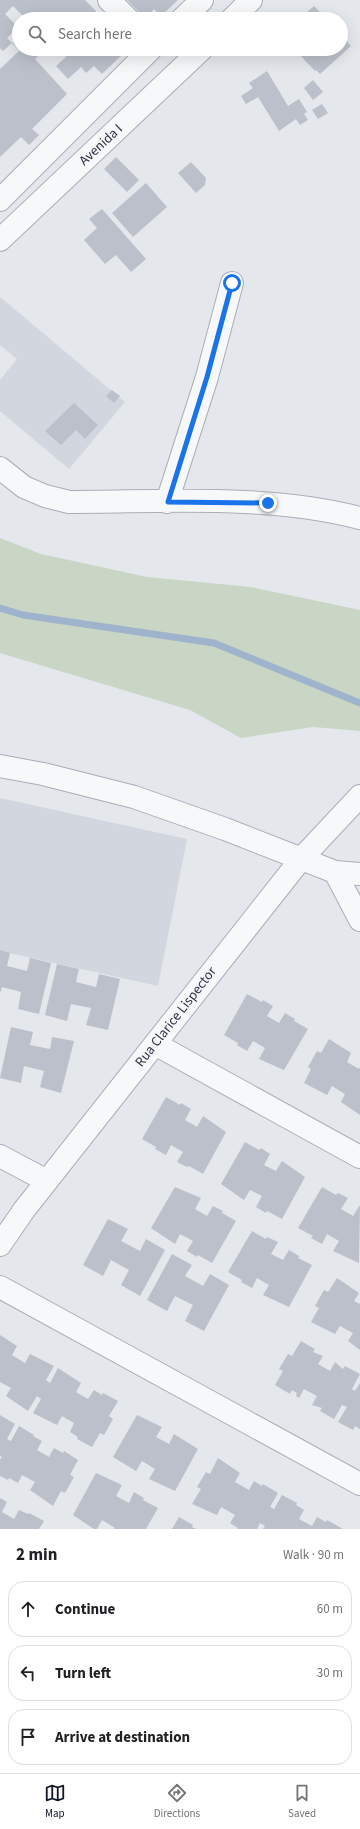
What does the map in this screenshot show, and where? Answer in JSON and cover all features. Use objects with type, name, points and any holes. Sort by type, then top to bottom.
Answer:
[{"type":"street","points":[[109,0],[121,12]]},
{"type":"street","points":[[189,12],[202,0]]},
{"type":"street","points":[[239,12],[251,0]]},
{"type":"street","points":[[0,200],[144,56]]},
{"type":"street","points":[[165,56],[180,71]]},
{"type":"street","name":"Avenida I","points":[[0,240],[195,56]]},
{"type":"street","points":[[168,502],[207,377],[232,283]]},
{"type":"street","points":[[0,468],[24,487],[45,496],[69,502],[268,503],[358,512]]},
{"type":"street","points":[[0,766],[42,774],[134,797],[225,829],[335,872],[360,874]]},
{"type":"street","name":"Rua Clarice Lispector","points":[[0,1245],[24,1210],[301,859],[360,796]]},
{"type":"street","points":[[335,872],[360,920]]},
{"type":"street","points":[[155,1044],[360,1157]]},
{"type":"street","points":[[0,1156],[47,1181]]},
{"type":"street","points":[[0,1287],[360,1484]]},
{"type":"shaded area","points":[[0,297],[125,402],[69,469],[0,411],[0,380],[17,359],[0,345]]},
{"type":"shaded area","points":[[0,798],[187,839],[158,986],[0,951]]},
{"type":"green space","points":[[0,538],[41,554],[147,577],[251,587],[360,610],[360,731],[313,727],[241,738],[190,710],[0,653]]},
{"type":"building","points":[[0,0],[85,0],[96,11],[19,12],[13,6],[5,14],[12,21],[12,33],[7,38],[12,43],[3,51],[0,48]]},
{"type":"building","points":[[127,0],[178,0],[165,12],[157,12],[154,9],[151,12],[139,12]]},
{"type":"building","points":[[314,6],[320,12],[307,12]]},
{"type":"building","points":[[14,56],[38,56],[35,59],[67,94],[32,129],[39,135],[29,145],[21,137],[0,157],[0,69]]},
{"type":"building","points":[[65,56],[121,56],[102,74],[94,66],[86,73],[81,67],[68,79],[56,66],[66,57]]},
{"type":"building","points":[[301,56],[340,56],[320,74],[316,70],[315,71]]},
{"type":"building","points":[[267,71],[288,106],[299,99],[307,112],[304,114],[308,120],[300,125],[296,119],[279,131],[258,97],[246,104],[241,96],[253,88],[249,83]]},
{"type":"building","points":[[313,80],[323,92],[313,100],[304,88]]},
{"type":"building","points":[[322,104],[328,113],[318,119],[312,110]]},
{"type":"building","points":[[116,157],[139,180],[127,192],[104,169]]},
{"type":"building","points":[[191,162],[206,178],[205,185],[196,193],[178,173]]},
{"type":"building","points":[[146,183],[167,207],[133,237],[112,213]]},
{"type":"building","points":[[102,209],[146,259],[131,272],[116,255],[105,264],[84,240],[97,228],[89,219]]},
{"type":"building","points":[[112,390],[120,396],[114,403],[106,396]]},
{"type":"building","points":[[74,403],[98,425],[85,439],[76,430],[61,445],[45,431]]},
{"type":"building","points":[[0,950],[10,953],[7,966],[27,971],[30,958],[51,963],[39,1014],[18,1009],[21,992],[2,987],[0,993]]},
{"type":"building","points":[[57,964],[79,969],[76,982],[96,987],[99,974],[120,979],[108,1030],[86,1025],[91,1008],[71,1004],[67,1021],[45,1015]]},
{"type":"building","points":[[247,994],[262,1002],[263,1000],[273,1006],[267,1016],[279,1023],[285,1013],[295,1019],[294,1021],[308,1029],[284,1070],[259,1059],[265,1048],[253,1041],[247,1051],[237,1045],[238,1043],[224,1035]]},
{"type":"building","points":[[11,1027],[33,1032],[30,1045],[50,1049],[52,1037],[74,1041],[61,1093],[40,1087],[44,1071],[24,1066],[21,1083],[0,1078]]},
{"type":"building","points":[[329,1039],[351,1053],[347,1062],[359,1069],[360,1067],[360,1115],[341,1102],[345,1094],[332,1086],[327,1095],[304,1083],[311,1069],[308,1067],[317,1051],[321,1053]]},
{"type":"building","points":[[166,1097],[191,1109],[185,1120],[197,1127],[203,1116],[226,1132],[203,1174],[189,1166],[187,1167],[177,1162],[183,1152],[171,1145],[166,1155],[142,1139]]},
{"type":"building","points":[[245,1142],[259,1150],[261,1148],[270,1154],[264,1165],[276,1171],[282,1161],[305,1177],[282,1219],[267,1211],[266,1213],[256,1207],[262,1196],[250,1190],[244,1200],[221,1184]]},
{"type":"building","points":[[175,1187],[201,1198],[195,1209],[207,1216],[213,1206],[223,1211],[222,1213],[236,1221],[212,1263],[187,1251],[193,1241],[180,1234],[175,1244],[151,1228]]},
{"type":"building","points":[[322,1187],[336,1195],[338,1193],[348,1198],[341,1209],[353,1216],[360,1205],[359,1263],[333,1251],[339,1241],[327,1234],[322,1244],[311,1238],[313,1236],[298,1228]]},
{"type":"building","points":[[108,1219],[128,1229],[121,1241],[140,1251],[146,1239],[165,1250],[140,1296],[121,1285],[129,1270],[111,1260],[103,1276],[83,1265]]},
{"type":"building","points":[[252,1231],[266,1239],[267,1237],[278,1242],[271,1254],[283,1260],[289,1250],[299,1256],[298,1258],[312,1265],[289,1307],[263,1295],[269,1285],[257,1278],[252,1288],[228,1272]]},
{"type":"building","points":[[172,1254],[192,1265],[185,1276],[203,1286],[210,1274],[229,1285],[204,1331],[185,1321],[193,1305],[175,1296],[167,1311],[147,1300]]},
{"type":"building","points":[[337,1278],[359,1293],[354,1301],[360,1304],[360,1350],[348,1341],[353,1333],[340,1326],[335,1334],[311,1322],[319,1308],[315,1306],[324,1290],[328,1292]]},
{"type":"building","points":[[0,1335],[17,1346],[12,1355],[25,1363],[30,1354],[54,1366],[46,1380],[50,1383],[58,1368],[81,1383],[76,1392],[88,1399],[94,1390],[102,1395],[103,1393],[118,1401],[109,1416],[113,1419],[104,1435],[100,1433],[92,1447],[77,1439],[78,1437],[70,1432],[74,1423],[62,1416],[57,1425],[33,1413],[41,1399],[37,1396],[28,1411],[6,1396],[11,1388],[0,1382]]},
{"type":"building","points":[[301,1341],[315,1349],[313,1352],[323,1356],[318,1364],[330,1371],[335,1362],[343,1369],[345,1366],[360,1374],[352,1389],[355,1391],[360,1383],[360,1429],[355,1426],[353,1430],[338,1422],[347,1407],[342,1405],[334,1419],[320,1411],[322,1408],[312,1405],[317,1396],[304,1389],[299,1398],[296,1396],[297,1393],[292,1390],[290,1394],[275,1385],[283,1371],[279,1369],[288,1354],[292,1356]]},
{"type":"building","points":[[0,1415],[15,1424],[7,1439],[11,1441],[19,1426],[42,1441],[37,1450],[49,1457],[54,1448],[63,1453],[64,1451],[78,1460],[70,1475],[74,1477],[65,1493],[61,1491],[53,1506],[30,1490],[35,1482],[22,1475],[18,1483],[9,1478],[8,1480],[0,1476],[0,1460],[2,1457],[0,1456]]},
{"type":"building","points":[[137,1415],[162,1427],[156,1437],[169,1444],[174,1434],[198,1449],[175,1491],[149,1479],[155,1469],[142,1461],[136,1471],[113,1457]]},
{"type":"building","points":[[218,1458],[240,1473],[235,1482],[249,1490],[254,1481],[262,1486],[263,1484],[278,1493],[270,1507],[274,1509],[282,1495],[297,1503],[296,1505],[304,1510],[299,1519],[312,1526],[317,1517],[326,1522],[327,1520],[343,1529],[263,1529],[265,1526],[260,1523],[257,1529],[237,1529],[238,1528],[230,1523],[235,1515],[221,1507],[217,1515],[192,1504],[201,1489],[197,1487],[206,1472],[210,1474]]},
{"type":"building","points":[[96,1473],[122,1485],[116,1496],[129,1503],[134,1492],[144,1498],[143,1500],[158,1508],[146,1529],[114,1529],[115,1528],[102,1520],[97,1529],[94,1529],[73,1515]]},
{"type":"building","points":[[0,1498],[7,1502],[2,1512],[14,1519],[19,1510],[28,1514],[29,1513],[44,1521],[39,1529],[0,1529]]},
{"type":"building","points":[[179,1517],[193,1525],[192,1527],[196,1529],[172,1529]]},
{"type":"waterway","points":[[0,608],[23,615],[214,643],[360,703]]},
{"type":"route","points":[[232,283],[207,377],[168,502],[268,503]]}]
